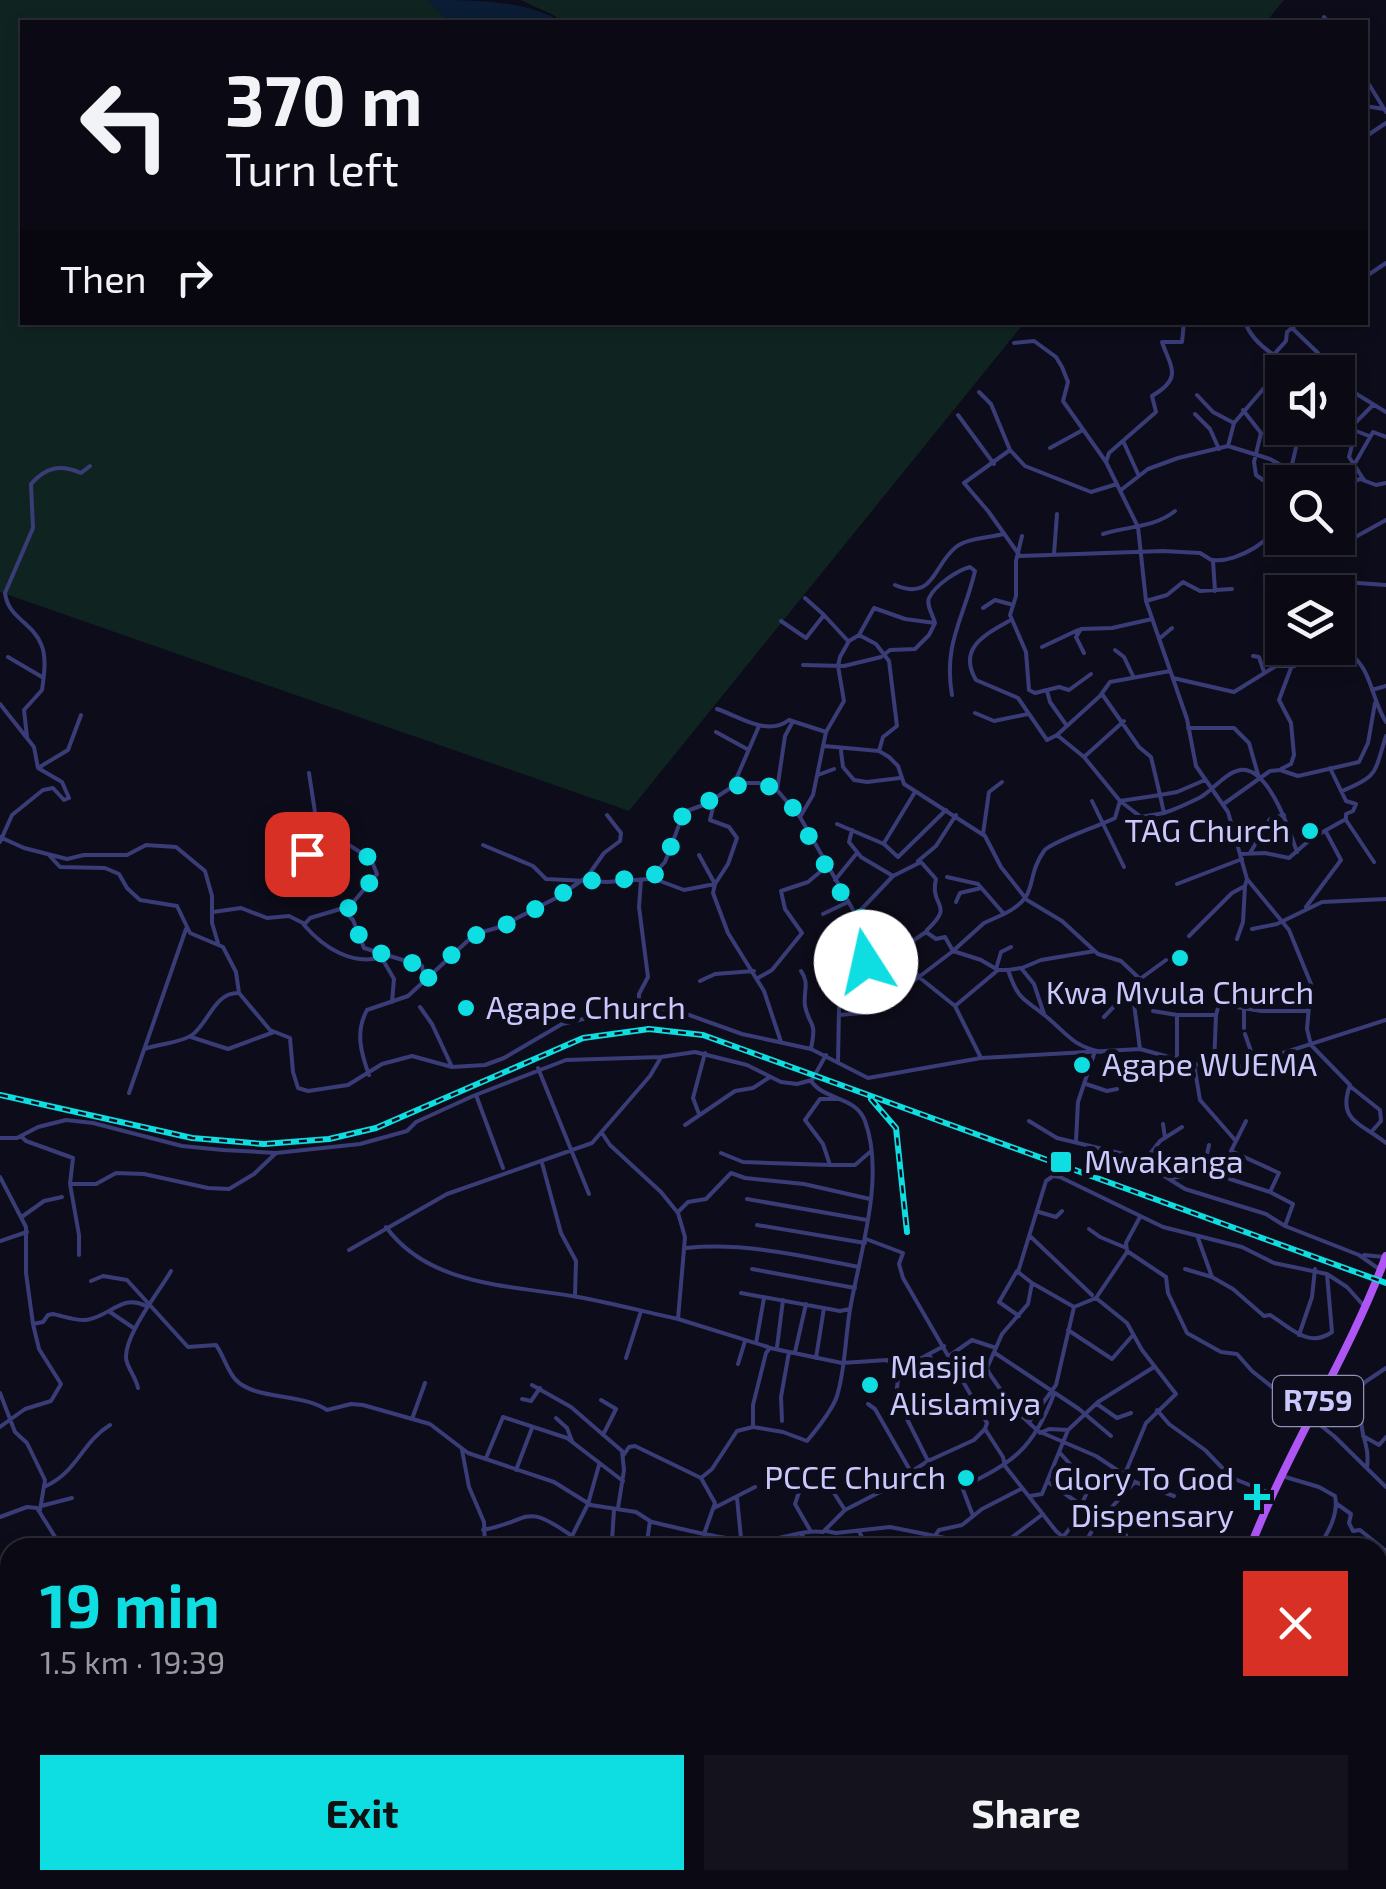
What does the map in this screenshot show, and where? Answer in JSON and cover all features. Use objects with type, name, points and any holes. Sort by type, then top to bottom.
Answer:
[{"type":"main road","name":"R759","points":[[1255,1538],[1310,1417],[1366,1310],[1386,1256]]},
{"type":"street","points":[[1368,83],[1385,110]]},
{"type":"street","points":[[1106,462],[1156,412],[1152,396],[1166,387],[1172,376],[1170,358],[1162,342],[1182,342],[1184,325]]},
{"type":"street","points":[[1246,325],[1249,334],[1272,354]]},
{"type":"street","points":[[1228,446],[1234,422],[1265,387],[1272,354],[1296,325]]},
{"type":"street","points":[[1292,328],[1317,355]]},
{"type":"street","points":[[1014,343],[1034,340],[1056,357],[1068,381],[1063,401],[1106,462],[1138,527],[1146,601],[1188,728],[1196,766],[1224,804],[1247,879],[1284,920],[1311,984],[1307,1029],[1311,1045],[1351,1087],[1383,1111],[1381,1121],[1371,1131]]},
{"type":"street","points":[[979,392],[991,404],[1010,450],[1030,469],[1088,492],[1117,484]]},
{"type":"street","points":[[1355,393],[1386,412]]},
{"type":"street","points":[[1197,395],[1212,412],[1234,422]]},
{"type":"street","points":[[1355,421],[1373,405]]},
{"type":"street","points":[[1243,410],[1261,433],[1254,466],[1259,479],[1265,479]]},
{"type":"street","points":[[1195,414],[1210,429],[1220,449]]},
{"type":"street","points":[[958,415],[994,464]]},
{"type":"street","points":[[1050,448],[1082,430]]},
{"type":"street","points":[[1354,465],[1375,430],[1386,437]]},
{"type":"street","points":[[1355,431],[1369,436]]},
{"type":"street","points":[[1124,443],[1138,474]]},
{"type":"street","points":[[1353,445],[1349,457],[1354,465]]},
{"type":"street","points":[[1121,490],[1138,474],[1178,458],[1228,446],[1282,465]]},
{"type":"street","points":[[1010,450],[964,483],[1018,555],[1026,558],[1192,552],[1212,560],[1227,560],[1265,539]]},
{"type":"street","points":[[27,738],[24,710],[42,690],[46,663],[42,645],[30,627],[10,611],[5,593],[33,528],[31,484],[52,468],[82,473],[90,466]]},
{"type":"street","points":[[1355,466],[1364,480],[1376,486],[1386,483]]},
{"type":"street","points":[[1355,483],[1364,480]]},
{"type":"street","points":[[1102,534],[1165,519],[1175,511]]},
{"type":"street","points":[[1054,554],[1057,514]]},
{"type":"street","points":[[1355,537],[1386,520]]},
{"type":"street","points":[[895,585],[910,590],[923,587],[957,546],[1003,534]]},
{"type":"street","points":[[1022,536],[1010,620],[1026,652],[1030,691],[1024,704]]},
{"type":"street","points":[[1212,560],[1216,591]]},
{"type":"street","points":[[803,664],[838,666],[890,650],[911,651],[919,647],[930,636],[935,623],[928,604],[930,596],[963,568],[972,568],[975,571],[968,602],[951,640],[952,695]]},
{"type":"street","points":[[1146,601],[1163,597],[1183,582],[1197,590],[1232,589]]},
{"type":"street","points":[[1355,583],[1386,585]]},
{"type":"street","points":[[805,598],[848,642]]},
{"type":"street","points":[[983,608],[995,600],[1010,604]]},
{"type":"street","points":[[800,817],[811,801],[826,732],[844,701],[838,666],[848,642],[860,636],[875,607],[935,623]]},
{"type":"street","points":[[781,621],[806,638],[824,615]]},
{"type":"street","points":[[1042,647],[1078,630],[1112,628],[1152,619]]},
{"type":"street","points":[[1010,620],[974,646],[968,663],[976,680],[1015,696],[1024,704],[1047,740],[1057,736],[1110,682],[1170,671]]},
{"type":"street","points":[[1159,638],[1172,628]]},
{"type":"street","points":[[1078,630],[1076,640],[1084,653]]},
{"type":"street","points":[[860,636],[886,654],[892,670],[897,723],[895,730],[884,737],[879,750]]},
{"type":"street","points":[[1115,650],[1133,676]]},
{"type":"street","points":[[8,656],[42,678]]},
{"type":"street","points":[[1253,656],[1259,657],[1264,672]]},
{"type":"street","points":[[1355,657],[1366,670],[1375,703],[1386,722]]},
{"type":"street","points":[[1224,804],[1259,778],[1292,764],[1291,723],[1279,700],[1295,665]]},
{"type":"street","points":[[1172,678],[1229,692],[1264,672],[1280,666],[1291,668]]},
{"type":"street","points":[[1030,691],[1059,687],[1070,690],[1091,674]]},
{"type":"street","points":[[1372,690],[1386,686]]},
{"type":"street","points":[[1047,691],[1066,726]]},
{"type":"street","points":[[1102,694],[1151,757],[1164,813]]},
{"type":"street","points":[[1280,770],[1294,776],[1362,759],[1372,730],[1375,703]]},
{"type":"street","points":[[0,704],[36,749],[38,768]]},
{"type":"street","points":[[717,709],[758,726],[780,726],[794,721],[826,732]]},
{"type":"street","points":[[976,713],[994,721],[1028,714]]},
{"type":"street","points":[[38,768],[68,750],[81,715]]},
{"type":"street","points":[[778,790],[785,736],[794,721]]},
{"type":"street","points":[[1084,757],[1124,722]]},
{"type":"street","points":[[652,878],[665,862],[681,815],[734,784],[758,726]]},
{"type":"street","points":[[1188,728],[1234,728],[1250,744],[1259,778],[1284,815],[1296,852]]},
{"type":"street","points":[[716,732],[747,750]]},
{"type":"street","points":[[1057,736],[1084,757],[1120,802],[1141,816],[1164,813],[1240,770],[1259,778]]},
{"type":"street","points":[[1342,791],[1372,775],[1386,736]]},
{"type":"street","points":[[824,746],[879,750],[895,762],[900,778],[916,792],[983,834],[1001,867],[1027,900],[1062,921],[1095,951],[1125,963],[1140,978]]},
{"type":"street","points":[[841,749],[843,767],[854,780],[900,778]]},
{"type":"street","points":[[38,768],[62,782],[70,798],[64,800],[54,789],[42,790],[12,814],[1,839],[67,859],[126,855],[146,845],[176,846],[202,867],[212,896],[214,930],[236,972],[238,992],[274,1032],[292,1042],[293,1072],[302,1090],[348,1085],[382,1064],[412,1056],[452,1067],[494,1062],[562,1024],[639,1006],[678,1011],[742,1034],[810,1049],[856,1075],[873,1078],[980,1058],[1140,1049],[1194,1064],[1236,1068],[1386,1020]]},
{"type":"street","points":[[1330,768],[1346,801],[1356,804],[1346,814],[1346,820],[1374,862]]},
{"type":"street","points":[[818,774],[834,769]]},
{"type":"street","points":[[303,924],[310,918],[346,907],[375,878],[377,869],[366,854],[349,845],[307,854],[300,851],[304,831],[316,818],[309,774]]},
{"type":"street","points":[[1120,802],[1160,795],[1205,780]]},
{"type":"street","points":[[983,834],[989,792],[1002,782]]},
{"type":"street","points":[[734,784],[759,783],[778,790],[800,817],[856,915],[898,951],[920,978],[955,1006],[980,1058]]},
{"type":"street","points":[[884,844],[916,792]]},
{"type":"street","points":[[716,797],[710,820],[730,827],[737,838],[713,893],[728,933],[758,978],[781,1042]]},
{"type":"street","points":[[1092,801],[1124,867]]},
{"type":"street","points":[[839,1015],[868,1014],[920,978],[984,923],[1027,900],[1046,848],[1115,818],[1120,802]]},
{"type":"street","points":[[837,824],[884,844],[899,856],[946,810]]},
{"type":"street","points":[[369,1075],[361,1052],[362,1018],[369,1009],[408,996],[470,937],[500,928],[580,881],[620,841],[621,833],[607,815]]},
{"type":"street","points":[[856,915],[893,876],[936,846],[956,815]]},
{"type":"street","points":[[1250,853],[1270,819],[1284,815]]},
{"type":"street","points":[[1177,884],[1250,853],[1289,858],[1312,838],[1346,820]]},
{"type":"street","points":[[852,830],[848,842],[856,853],[893,876]]},
{"type":"street","points":[[1304,910],[1341,860],[1326,832]]},
{"type":"street","points":[[482,845],[533,866],[546,880],[652,878],[684,890],[715,884]]},
{"type":"street","points":[[48,853],[60,866],[116,872],[140,900],[177,906],[186,929],[218,942]]},
{"type":"street","points":[[835,880],[856,853]]},
{"type":"street","points":[[699,855],[715,884]]},
{"type":"street","points":[[898,951],[926,932],[942,912],[934,893],[936,880],[921,862],[916,863]]},
{"type":"street","points":[[758,978],[772,970],[802,933],[785,910],[781,891],[808,882],[827,866]]},
{"type":"street","points":[[948,876],[978,884],[1004,914]]},
{"type":"street","points":[[1237,939],[1247,879]]},
{"type":"street","points":[[639,1006],[639,994],[648,977],[639,908],[641,880]]},
{"type":"street","points":[[1189,936],[1232,893],[1245,886]]},
{"type":"street","points":[[956,902],[960,893],[981,888]]},
{"type":"street","points":[[1252,929],[1284,920],[1322,902],[1386,899]]},
{"type":"street","points":[[823,914],[847,902]]},
{"type":"street","points":[[346,907],[361,945],[383,957],[422,966],[424,982]]},
{"type":"street","points":[[213,912],[241,908],[267,918],[289,916],[335,953],[369,960],[383,957]]},
{"type":"street","points":[[838,1064],[841,1000],[864,967],[865,922]]},
{"type":"street","points":[[129,1094],[186,929]]},
{"type":"street","points":[[926,932],[936,939],[945,937],[953,952],[997,969],[1021,968],[1041,960],[1095,951]]},
{"type":"street","points":[[955,1006],[997,969],[1002,951],[1012,947]]},
{"type":"street","points":[[383,957],[394,979],[392,1002]]},
{"type":"street","points":[[1104,1017],[1140,978],[1166,960]]},
{"type":"street","points":[[1021,968],[1034,984],[1044,1014]]},
{"type":"street","points":[[1008,970],[1025,1003],[1044,1014],[1063,1034],[1106,1053]]},
{"type":"street","points":[[700,981],[721,973],[754,971]]},
{"type":"street","points":[[801,971],[807,980],[804,1002],[814,1025],[810,1049]]},
{"type":"street","points":[[1132,988],[1140,1049]]},
{"type":"street","points":[[191,1037],[224,996],[238,992]]},
{"type":"street","points":[[1214,1066],[1218,1004],[1270,1012],[1308,1011]]},
{"type":"street","points":[[420,1007],[436,1030],[452,1067]]},
{"type":"street","points":[[1244,1007],[1244,1031],[1254,1062]]},
{"type":"street","points":[[1152,1010],[1216,1016]]},
{"type":"street","points":[[1177,1015],[1177,1058]]},
{"type":"street","points":[[144,1049],[191,1037],[228,1049],[274,1032]]},
{"type":"street","points":[[0,1138],[21,1136],[66,1120],[182,1146],[276,1153],[360,1144],[408,1131],[416,1122],[476,1094],[566,1060],[661,1057],[687,1051],[747,1065],[770,1077],[797,1084],[811,1082]]},
{"type":"street","points":[[699,1114],[693,1098],[705,1054]]},
{"type":"street","points":[[1076,1142],[1078,1102],[1094,1054]]},
{"type":"street","points":[[811,1082],[826,1056]]},
{"type":"street","points":[[349,1250],[447,1194],[596,1141],[661,1057]]},
{"type":"street","points":[[1194,1064],[1200,1100],[1235,1140]]},
{"type":"street","points":[[538,1068],[589,1194]]},
{"type":"street","points":[[685,1125],[735,1091],[758,1086],[770,1077]]},
{"type":"street","points":[[701,1478],[712,1469],[737,1431],[753,1426],[809,1440],[837,1395],[865,1241],[870,1152],[867,1127],[860,1112],[853,1104],[818,1090],[811,1082]]},
{"type":"street","points":[[1086,1084],[1107,1091],[1117,1089]]},
{"type":"street","points":[[1351,1087],[1344,1108],[1386,1143]]},
{"type":"street","points":[[476,1094],[503,1168]]},
{"type":"street","points":[[830,1165],[823,1144],[805,1120],[820,1099],[837,1099]]},
{"type":"street","points":[[1028,1120],[1053,1136],[1120,1151],[1185,1189],[1266,1214],[1285,1226],[1359,1255],[1381,1270]]},
{"type":"street","points":[[1246,1121],[1231,1150],[1279,1173],[1270,1192]]},
{"type":"street","points":[[1163,1124],[1165,1138]]},
{"type":"street","points":[[1143,1163],[1165,1138],[1182,1127]]},
{"type":"street","points":[[603,1135],[678,1213],[685,1248],[678,1319]]},
{"type":"street","points":[[21,1136],[26,1142],[73,1158],[70,1184],[79,1255]]},
{"type":"street","points":[[1168,1180],[1198,1166],[1209,1144]]},
{"type":"street","points":[[722,1153],[742,1162],[855,1165],[870,1152]]},
{"type":"street","points":[[70,1184],[96,1184],[116,1173],[230,1189],[276,1153]]},
{"type":"street","points":[[542,1163],[561,1233],[576,1262],[575,1296]]},
{"type":"street","points":[[1198,1166],[1293,1204],[1285,1226]]},
{"type":"street","points":[[678,1213],[688,1202],[706,1200],[731,1173],[870,1199]]},
{"type":"street","points":[[1140,1217],[1130,1232],[1126,1250],[1096,1297],[1076,1305],[1018,1272],[1045,1185],[1053,1176],[1106,1197],[1140,1217],[1198,1238],[1242,1247],[1274,1263],[1328,1274],[1348,1287],[1366,1310]]},
{"type":"street","points":[[0,1178],[27,1232],[26,1272],[39,1350],[61,1388],[51,1401],[24,1409],[0,1427]]},
{"type":"street","points":[[22,1217],[44,1201],[62,1196]]},
{"type":"street","points":[[747,1200],[867,1220]]},
{"type":"street","points":[[1039,1212],[1056,1217],[1062,1210]]},
{"type":"street","points":[[757,1225],[865,1241],[903,1253],[900,1274],[986,1423],[974,1440],[928,1461],[845,1510],[826,1531]]},
{"type":"street","points":[[386,1227],[405,1250],[432,1265],[487,1284],[575,1296],[678,1319],[816,1359],[842,1363],[888,1360],[899,1370]]},
{"type":"street","points":[[1089,1228],[1166,1276],[1168,1293],[1187,1333],[1221,1352],[1237,1354],[1386,1487]]},
{"type":"street","points":[[0,1240],[27,1232]]},
{"type":"street","points":[[1030,1237],[1054,1256],[1083,1290],[1127,1322],[1176,1395],[1146,1423],[1124,1476]]},
{"type":"street","points":[[1198,1238],[1212,1277]]},
{"type":"street","points":[[685,1248],[762,1248],[859,1267]]},
{"type":"street","points":[[1359,1255],[1386,1256]]},
{"type":"street","points":[[752,1269],[854,1288]]},
{"type":"street","points":[[1185,1269],[1212,1277],[1264,1316],[1270,1315],[1299,1335],[1317,1340],[1332,1332],[1328,1274]]},
{"type":"street","points":[[1299,1335],[1312,1297],[1315,1269]]},
{"type":"street","points":[[138,1388],[126,1359],[135,1329],[171,1271]]},
{"type":"street","points":[[1016,1271],[999,1302],[1019,1316]]},
{"type":"street","points":[[91,1281],[103,1276],[127,1280],[188,1347],[216,1346],[241,1385],[315,1402],[329,1410],[355,1404],[430,1424],[462,1450],[565,1487],[588,1504],[636,1512],[650,1521],[704,1534],[741,1538],[737,1497]]},
{"type":"street","points":[[963,1381],[988,1371],[1002,1334],[1031,1298],[1032,1283]]},
{"type":"street","points":[[974,1516],[962,1487],[1005,1466],[1039,1432],[1083,1290]]},
{"type":"street","points":[[741,1292],[840,1312],[850,1309]]},
{"type":"street","points":[[756,1342],[764,1297]]},
{"type":"street","points":[[753,1426],[753,1405],[766,1353],[773,1348],[782,1300]]},
{"type":"street","points":[[34,1324],[44,1322],[48,1314],[87,1320],[126,1301],[149,1307]]},
{"type":"street","points":[[782,1422],[782,1397],[806,1304]]},
{"type":"street","points":[[816,1359],[824,1308]]},
{"type":"street","points":[[626,1358],[641,1311]]},
{"type":"street","points":[[110,1312],[135,1329]]},
{"type":"street","points":[[1068,1330],[1112,1359],[1133,1335]]},
{"type":"street","points":[[950,1356],[972,1340],[996,1350],[1112,1436]]},
{"type":"street","points":[[738,1364],[745,1341]]},
{"type":"street","points":[[899,1370],[944,1346]]},
{"type":"street","points":[[914,1381],[935,1367],[930,1354]]},
{"type":"street","points":[[1026,1495],[1040,1496],[1068,1430],[1097,1404],[1154,1367]]},
{"type":"street","points":[[1368,1467],[1369,1452],[1359,1429],[1361,1415],[1349,1400],[1365,1382],[1386,1368]]},
{"type":"street","points":[[899,1370],[896,1398],[928,1461]]},
{"type":"street","points":[[988,1371],[1014,1409],[1039,1432],[1096,1456],[1135,1482],[1174,1496]]},
{"type":"street","points":[[412,1419],[424,1383]]},
{"type":"street","points":[[532,1385],[571,1407],[620,1448],[624,1456]]},
{"type":"street","points":[[522,1399],[531,1401],[540,1388]]},
{"type":"street","points":[[0,1393],[46,1486],[40,1508],[55,1538]]},
{"type":"street","points":[[1029,1422],[1053,1394]]},
{"type":"street","points":[[601,1400],[616,1409],[603,1435]]},
{"type":"street","points":[[868,1404],[875,1409],[911,1472]]},
{"type":"street","points":[[1097,1404],[1118,1418],[1130,1413]]},
{"type":"street","points":[[1157,1410],[1169,1424],[1206,1450],[1232,1478],[1273,1494]]},
{"type":"street","points":[[486,1458],[501,1418],[572,1441],[622,1480]]},
{"type":"street","points":[[556,1418],[567,1428],[572,1441]]},
{"type":"street","points":[[46,1486],[63,1478],[92,1439],[110,1425]]},
{"type":"street","points":[[516,1470],[532,1428]]},
{"type":"street","points":[[985,1429],[1021,1489],[1062,1537],[1071,1527],[1090,1484],[1060,1453]]},
{"type":"street","points":[[1039,1432],[1068,1430]]},
{"type":"street","points":[[1363,1436],[1379,1444],[1386,1437]]},
{"type":"street","points":[[612,1538],[624,1456],[635,1446],[701,1478],[712,1494],[714,1508],[704,1534]]},
{"type":"street","points":[[462,1450],[484,1538]]},
{"type":"street","points":[[483,1530],[528,1515],[543,1518],[572,1536],[588,1504],[600,1464]]},
{"type":"street","points":[[1282,1476],[1330,1491],[1337,1504],[1351,1514],[1349,1523],[1353,1531],[1360,1530],[1370,1538]]},
{"type":"street","points":[[1048,1482],[1081,1505],[1105,1515]]},
{"type":"street","points":[[1087,1538],[1119,1496],[1135,1482]]},
{"type":"street","points":[[810,1530],[795,1504],[800,1488],[811,1484]]},
{"type":"street","points":[[714,1508],[755,1487]]},
{"type":"street","points":[[936,1537],[939,1530],[957,1527],[1021,1489]]},
{"type":"street","points":[[832,1490],[845,1510]]},
{"type":"street","points":[[0,1517],[72,1498]]},
{"type":"street","points":[[1325,1538],[1337,1504]]},
{"type":"street","points":[[1011,1538],[1043,1514]]},
{"type":"street","points":[[647,1538],[650,1521]]},
{"type":"street","points":[[777,1538],[810,1530],[890,1527],[945,1538]]},
{"type":"street","points":[[858,1531],[862,1538]]},
{"type":"street","points":[[801,1538],[803,1534]]},
{"type":"street","points":[[1123,1538],[1126,1535]]},
{"type":"green space","points":[[0,0],[428,0],[447,20],[20,20],[20,325],[1022,325],[629,811],[0,592]]},
{"type":"green space","points":[[521,0],[1284,0],[1268,20],[559,20]]},
{"type":"water","points":[[428,0],[516,5],[557,20],[447,20]]},
{"type":"railway","points":[[0,1095],[192,1138],[264,1144],[329,1139],[376,1128],[583,1038],[649,1029],[703,1035],[1386,1283]]},
{"type":"railway","points":[[871,1099],[896,1128],[907,1232]]},
{"type":"place","name":"TAG Church","points":[[1310,831]]},
{"type":"place","name":"Kwa Mvula Church","points":[[1180,958]]},
{"type":"place","name":"Agape Church","points":[[466,1008]]},
{"type":"place","name":"Agape WUEMA","points":[[1082,1065]]},
{"type":"place","name":"Mwakanga","points":[[1061,1162]]},
{"type":"place","name":"Masjid Alislamiya","points":[[870,1385]]},
{"type":"place","name":"PCCE Church","points":[[966,1478]]},
{"type":"place","name":"Glory To God Dispensary","points":[[1257,1497]]},
{"type":"route","points":[[307,854],[349,845],[371,859],[377,874],[345,912],[353,920],[364,948],[422,966],[424,982],[470,937],[500,928],[580,881],[652,878],[665,862],[684,812],[701,806],[736,783],[759,783],[778,790],[789,801],[845,900],[865,922],[862,952],[866,962]]}]
